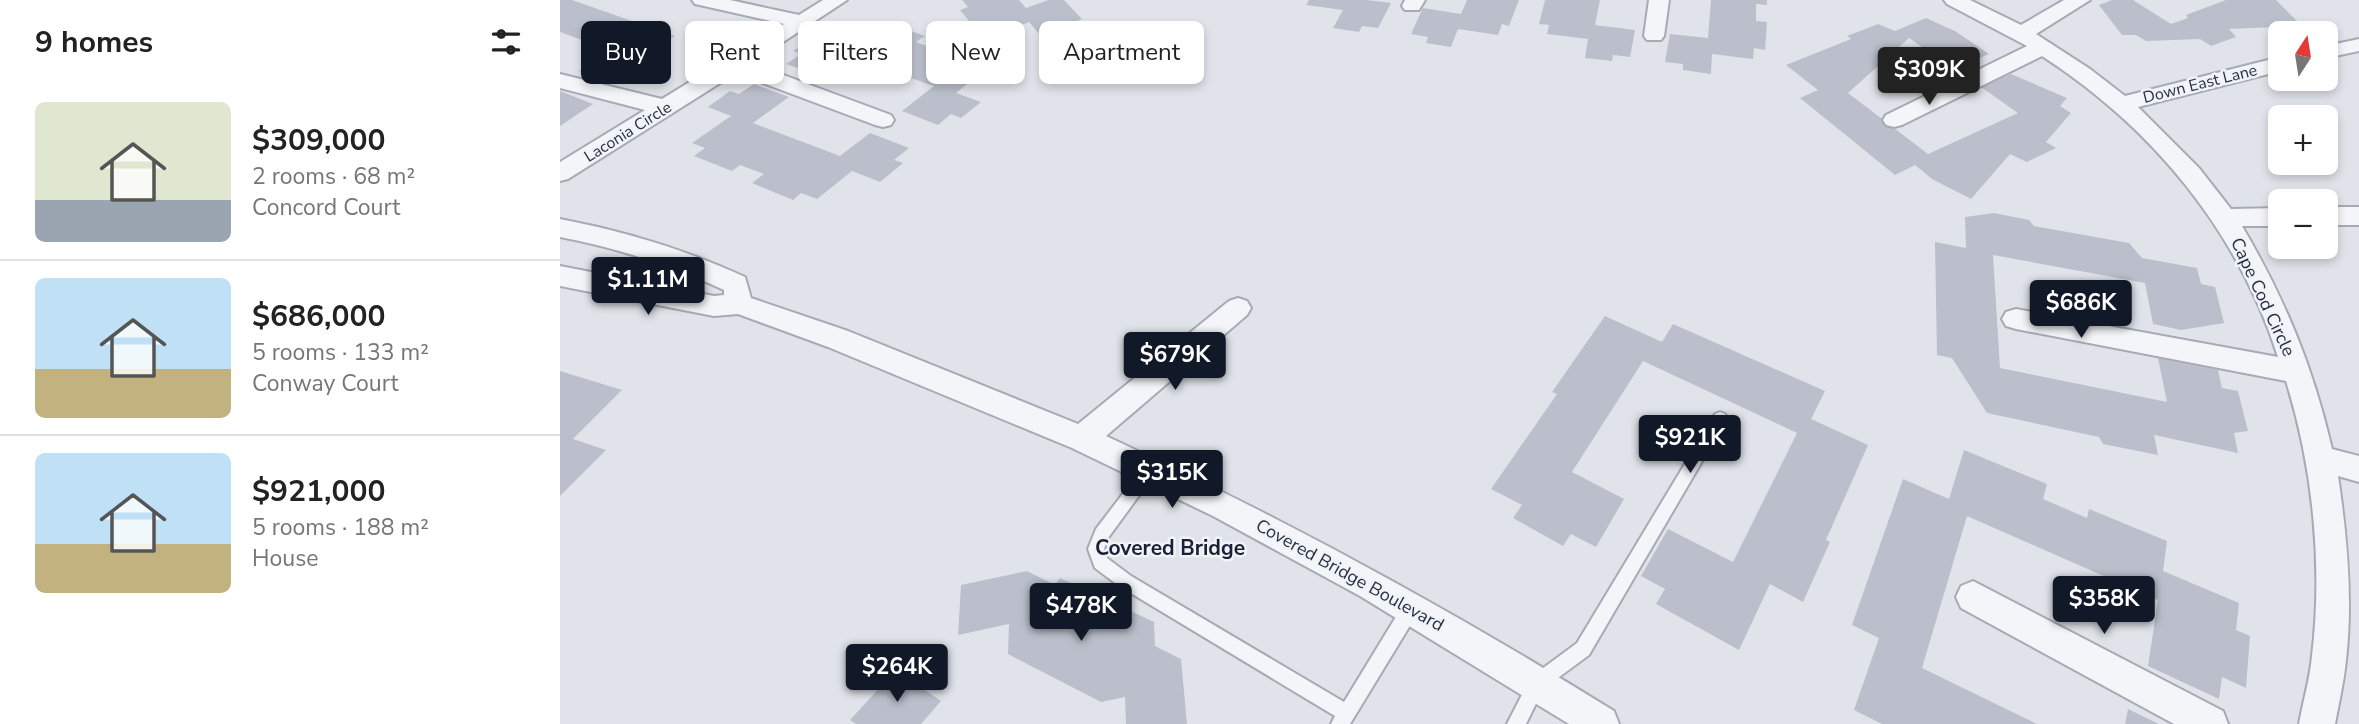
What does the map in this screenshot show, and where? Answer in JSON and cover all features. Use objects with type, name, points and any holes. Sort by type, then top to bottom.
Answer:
[{"type":"street","points":[[702,0],[798,21]]},
{"type":"street","name":"Laconia Circle","points":[[804,21],[837,0]]},
{"type":"street","points":[[1654,36],[1659,0]]},
{"type":"street","name":"Cape Cod Circle","points":[[1954,0],[2032,41],[2120,104],[2151,131],[2192,175],[2248,258],[2281,327],[2297,372],[2308,406],[2326,493],[2333,587],[2330,653],[2317,724]]},
{"type":"street","points":[[1894,120],[2032,41],[2050,15],[2080,0]]},
{"type":"street","points":[[2338,50],[2359,46]]},
{"type":"street","name":"Down East Lane","points":[[2120,104],[2268,67]]},
{"type":"street","points":[[560,81],[667,108]]},
{"type":"street","points":[[784,83],[883,120]]},
{"type":"street","name":"Laconia Circle","points":[[560,173],[705,84]]},
{"type":"street","points":[[2338,216],[2359,216]]},
{"type":"street","points":[[2223,218],[2268,217]]},
{"type":"street","points":[[560,228],[620,239],[694,263],[736,284],[739,304]]},
{"type":"street","name":"Covered Bridge Boulevard","points":[[560,276],[714,306],[739,304],[838,339],[1082,439],[1235,512],[1411,608],[1601,724]]},
{"type":"street","points":[[1082,439],[1238,308]]},
{"type":"street","points":[[2016,319],[2297,372]]},
{"type":"street","points":[[2319,458],[2359,469]]},
{"type":"street","points":[[1973,597],[2210,724]]},
{"type":"lane","points":[[1516,724],[1537,683],[1583,649],[1720,418]]},
{"type":"lane","points":[[1149,471],[1102,534],[1096,549],[1101,563],[1343,719],[1411,608]]},
{"type":"building","points":[[560,0],[572,0],[632,21],[581,21],[581,40],[560,32]]},
{"type":"building","points":[[962,0],[1019,0],[1026,8],[1049,0],[1064,0],[1082,19],[1039,21],[1039,34],[1025,21],[969,21],[960,10],[968,7]]},
{"type":"building","points":[[1309,0],[1367,0],[1391,3],[1378,28],[1362,26],[1359,32],[1333,28],[1343,10],[1306,5]]},
{"type":"building","points":[[1467,0],[1519,0],[1509,26],[1502,24],[1498,35],[1458,29],[1451,47],[1426,43],[1428,37],[1411,34],[1423,8],[1461,14]]},
{"type":"building","points":[[1545,0],[1600,0],[1595,25],[1635,30],[1630,57],[1613,55],[1612,61],[1585,58],[1588,39],[1547,34],[1549,25],[1539,24]]},
{"type":"building","points":[[1711,0],[1767,0],[1767,5],[1756,4],[1756,21],[1767,22],[1765,50],[1754,48],[1753,59],[1712,54],[1711,74],[1683,70],[1683,64],[1665,62],[1670,34],[1708,38]]},
{"type":"building","points":[[2112,0],[2133,0],[2171,24],[2188,18],[2186,15],[2226,0],[2276,0],[2297,21],[2268,21],[2268,27],[2229,29],[2236,37],[2211,46],[2200,39],[2146,41],[2136,35],[2122,35],[2099,5]]},
{"type":"building","points":[[1926,18],[1955,31],[1989,54],[1954,69],[1909,38],[1848,93],[1928,154],[2018,113],[1981,87],[2011,74],[2067,98],[2060,106],[2071,113],[2046,142],[2056,148],[2027,162],[2010,154],[1971,199],[1932,179],[1915,165],[1895,175],[1800,98],[1818,90],[1786,65],[1851,39],[1847,36],[1878,24],[1895,31]]},
{"type":"building","points":[[912,31],[925,36],[916,42],[926,46],[926,83],[912,78]]},
{"type":"building","points":[[798,56],[798,68],[786,64]]},
{"type":"building","points":[[754,84],[789,97],[753,123],[840,156],[870,133],[909,148],[894,160],[903,163],[880,182],[852,171],[817,199],[801,193],[793,200],[752,183],[764,174],[740,165],[732,171],[694,156],[705,148],[692,143],[731,116],[708,107],[730,91],[739,94]]},
{"type":"building","points":[[928,84],[967,84],[956,93],[981,102],[961,118],[951,114],[938,125],[902,111],[934,86]]},
{"type":"building","points":[[560,91],[593,104],[560,126]]},
{"type":"building","points":[[1994,213],[2029,220],[2034,226],[2129,243],[2142,258],[2197,268],[2201,284],[2215,287],[2224,323],[2181,330],[2153,324],[2145,283],[1993,255],[2000,368],[2167,402],[2158,358],[2218,370],[2222,388],[2238,391],[2248,431],[2234,433],[2238,453],[2154,435],[2158,455],[2103,444],[2099,437],[1987,413],[1952,358],[1937,355],[1935,242],[1966,248],[1965,217]]},
{"type":"building","points":[[1605,316],[1662,342],[1673,324],[1825,391],[1811,419],[1868,445],[1826,540],[1830,542],[1803,602],[1770,584],[1739,650],[1656,604],[1665,589],[1641,576],[1668,529],[1733,562],[1797,433],[1643,361],[1572,472],[1624,499],[1596,547],[1571,534],[1563,546],[1513,518],[1522,505],[1491,489],[1557,394],[1552,392]]},
{"type":"building","points":[[560,371],[622,390],[573,439],[606,450],[560,496]]},
{"type":"building","points":[[1964,450],[2047,484],[2043,499],[2087,518],[2089,509],[2167,541],[2163,571],[2239,603],[2236,630],[2250,636],[2246,688],[2222,677],[2219,699],[2148,666],[2158,600],[1967,516],[1922,668],[2037,724],[1882,724],[1854,710],[1879,638],[1852,625],[1903,479],[1949,499]]},
{"type":"building","points":[[1027,571],[1055,585],[1060,578],[1154,622],[1155,646],[1181,659],[1187,724],[1126,724],[1125,697],[1101,702],[1008,654],[1009,624],[958,635],[961,585]]},
{"type":"building","points":[[896,670],[941,701],[921,724],[856,724],[850,720]]},
{"type":"building","points":[[2128,709],[2159,724],[2125,724]]},
{"type":"district","name":"Covered Bridge","points":[[1170,548]]}]
